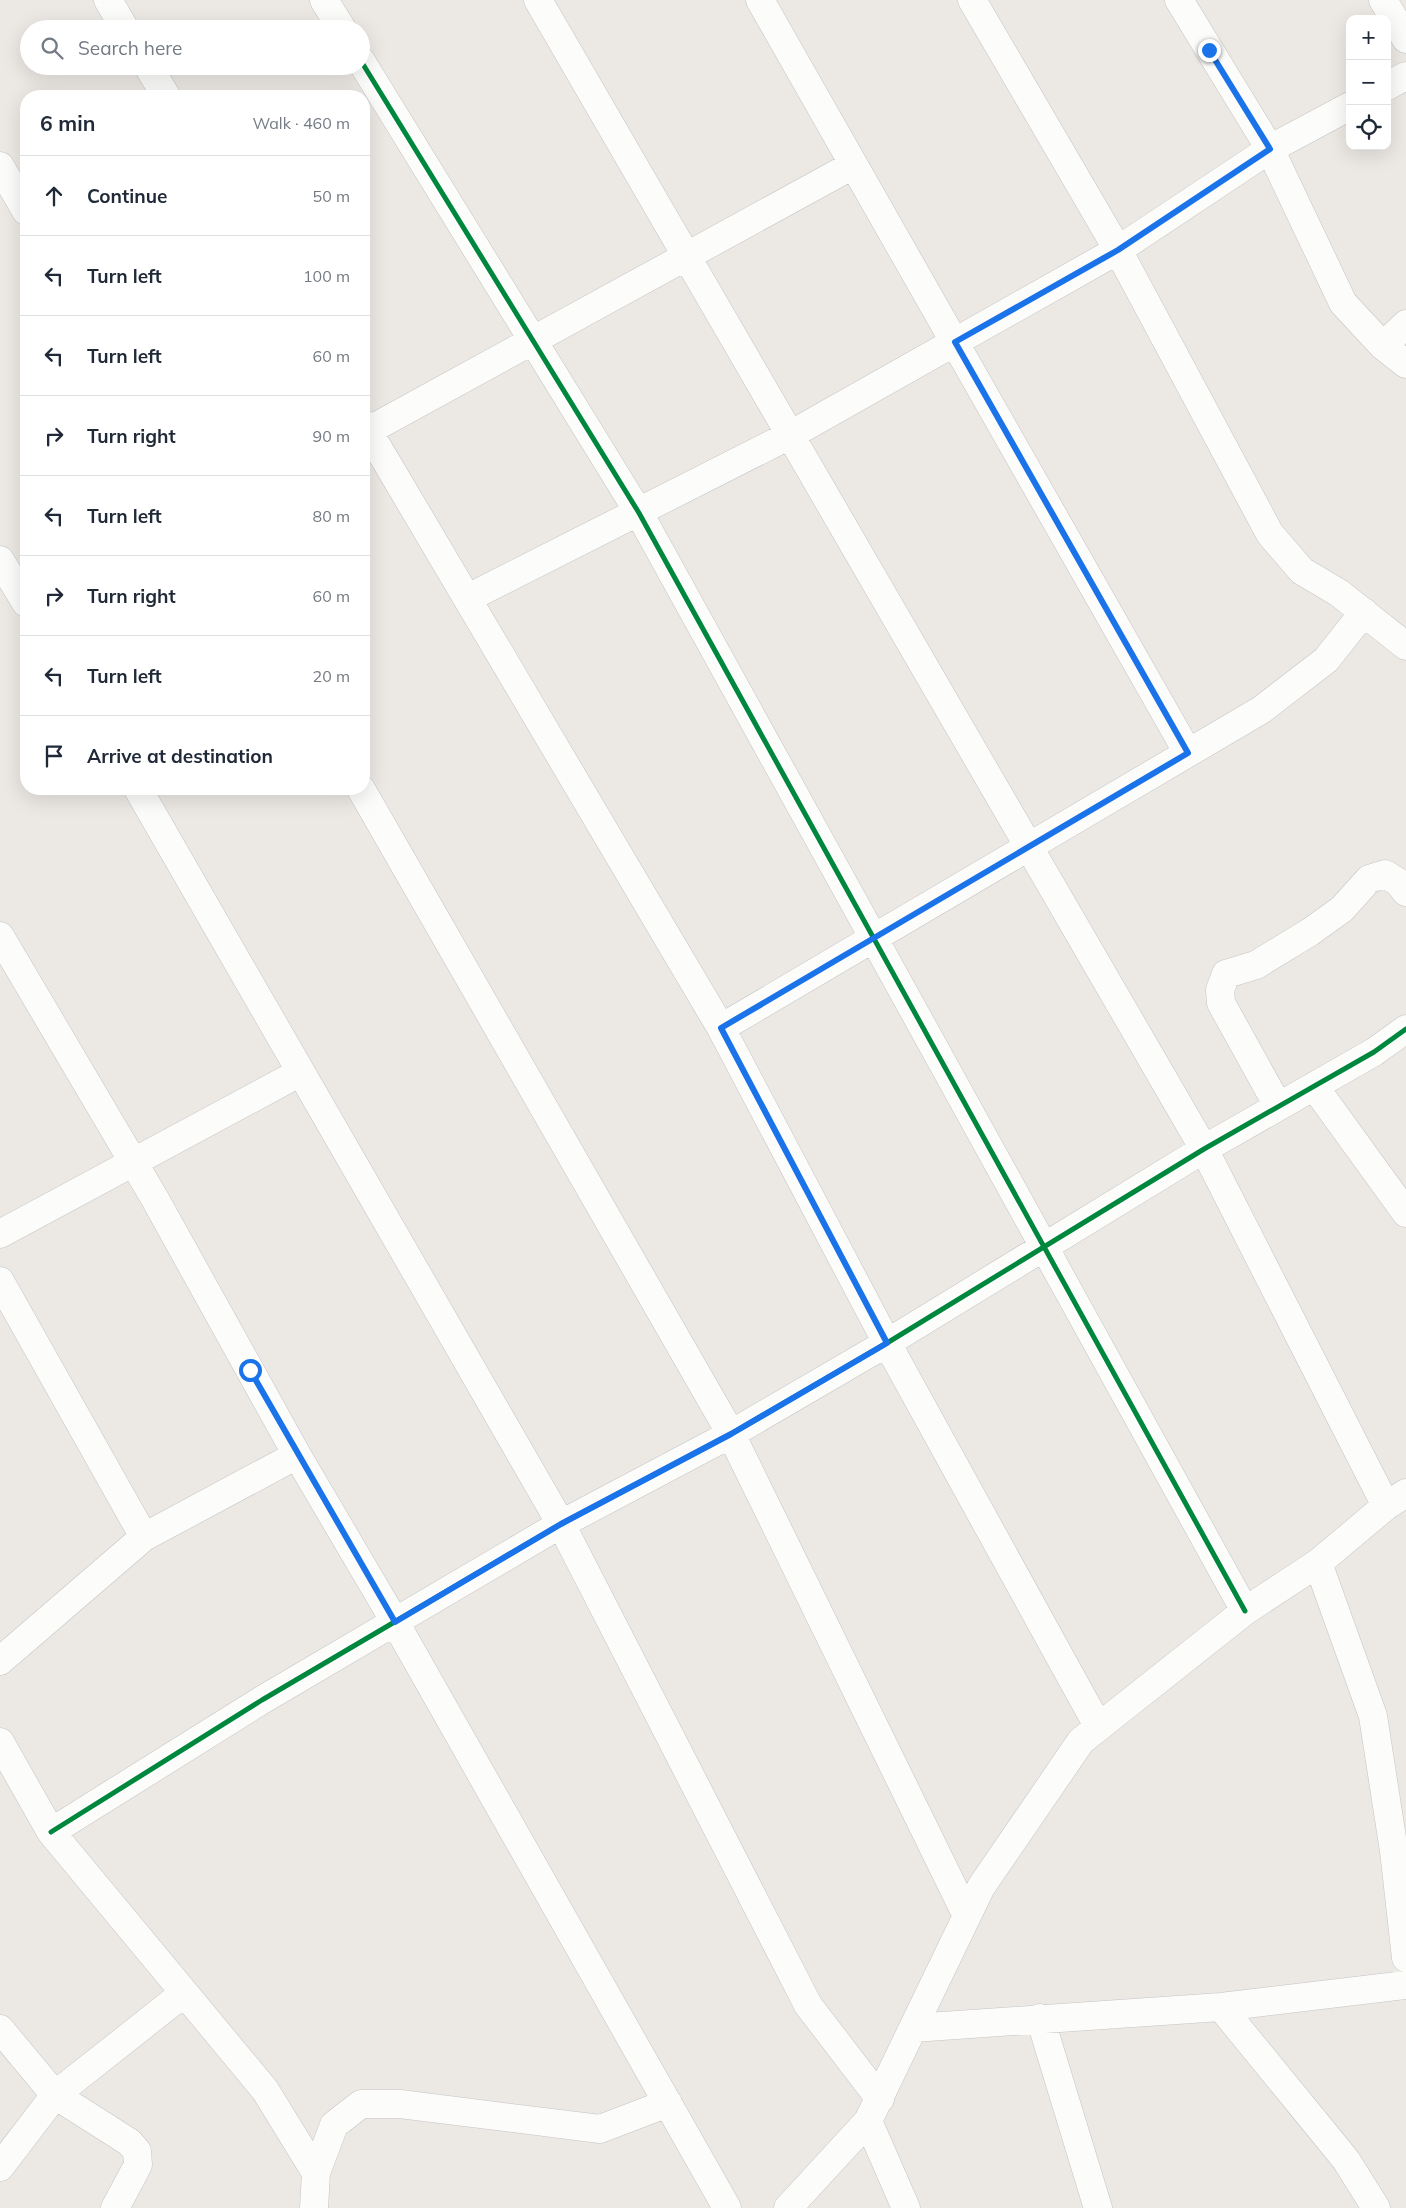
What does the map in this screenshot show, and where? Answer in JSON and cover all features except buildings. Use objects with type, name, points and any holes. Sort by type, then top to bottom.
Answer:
[{"type":"street","points":[[108,0],[120,20]]},
{"type":"street","points":[[324,0],[336,20]]},
{"type":"street","points":[[538,0],[792,434],[1204,1149],[1396,1500],[1318,1563],[1245,1611],[1081,1741],[981,1887],[874,2110],[788,2208]]},
{"type":"street","points":[[760,0],[1188,753]]},
{"type":"street","points":[[972,0],[1118,250],[1270,534],[1302,571],[1339,592],[1406,646]]},
{"type":"street","points":[[1179,0],[1270,149],[1343,303],[1383,346],[1406,364]]},
{"type":"street","points":[[1383,0],[1406,39]]},
{"type":"street","points":[[153,75],[162,90]]},
{"type":"street","points":[[370,75],[639,513],[1245,1611]]},
{"type":"street","points":[[1391,84],[1406,76]]},
{"type":"street","points":[[468,598],[792,434],[1118,250],[1270,149],[1346,108]]},
{"type":"street","points":[[370,426],[533,341],[854,165]]},
{"type":"street","points":[[0,166],[20,201]]},
{"type":"street","points":[[1383,346],[1406,324]]},
{"type":"street","points":[[370,437],[468,598],[721,1028],[887,1343],[1098,1726]]},
{"type":"street","points":[[0,560],[20,593]]},
{"type":"street","points":[[721,1028],[1261,710],[1326,660],[1364,612]]},
{"type":"street","points":[[141,795],[561,1524],[808,2005],[874,2110],[906,2208]]},
{"type":"street","points":[[363,795],[731,1434],[967,1916]]},
{"type":"street","points":[[1278,1106],[1221,1003],[1220,990],[1226,974],[1256,965],[1310,932],[1342,909],[1369,879],[1386,874],[1398,882],[1406,892]]},
{"type":"street","points":[[0,936],[133,1163],[297,1455],[395,1622],[727,2208]]},
{"type":"street","points":[[51,1832],[262,1700],[561,1524],[731,1434],[887,1343],[1204,1149],[1374,1052],[1406,1029]]},
{"type":"street","points":[[0,1234],[300,1073]]},
{"type":"street","points":[[1314,1086],[1406,1213]]},
{"type":"street","points":[[0,1281],[144,1537]]},
{"type":"street","points":[[0,1661],[144,1537],[297,1455]]},
{"type":"street","points":[[1318,1563],[1373,1716],[1400,1850],[1406,1958]]},
{"type":"street","points":[[0,1742],[51,1832],[265,2090],[316,2173]]},
{"type":"street","points":[[913,2028],[1221,2007],[1406,1985]]},
{"type":"street","points":[[0,2167],[55,2095],[184,1993]]},
{"type":"street","points":[[1221,2007],[1346,2160],[1376,2208]]},
{"type":"street","points":[[1040,2018],[1098,2208]]},
{"type":"street","points":[[0,2029],[55,2095],[130,2142],[137,2151],[138,2165],[114,2208]]},
{"type":"street","points":[[314,2208],[316,2173],[334,2125],[361,2104],[400,2104],[600,2129],[668,2103]]},
{"type":"cycle path","points":[[370,75],[639,513],[1245,1611]]},
{"type":"cycle path","points":[[51,1832],[262,1700],[561,1524],[731,1434],[887,1343],[1204,1149],[1374,1052],[1406,1029]]},
{"type":"route","points":[[250,1370],[297,1455],[395,1622],[561,1524],[731,1434],[887,1343],[721,1028],[1188,753],[955,342],[1118,250],[1270,149],[1209,50]]}]
